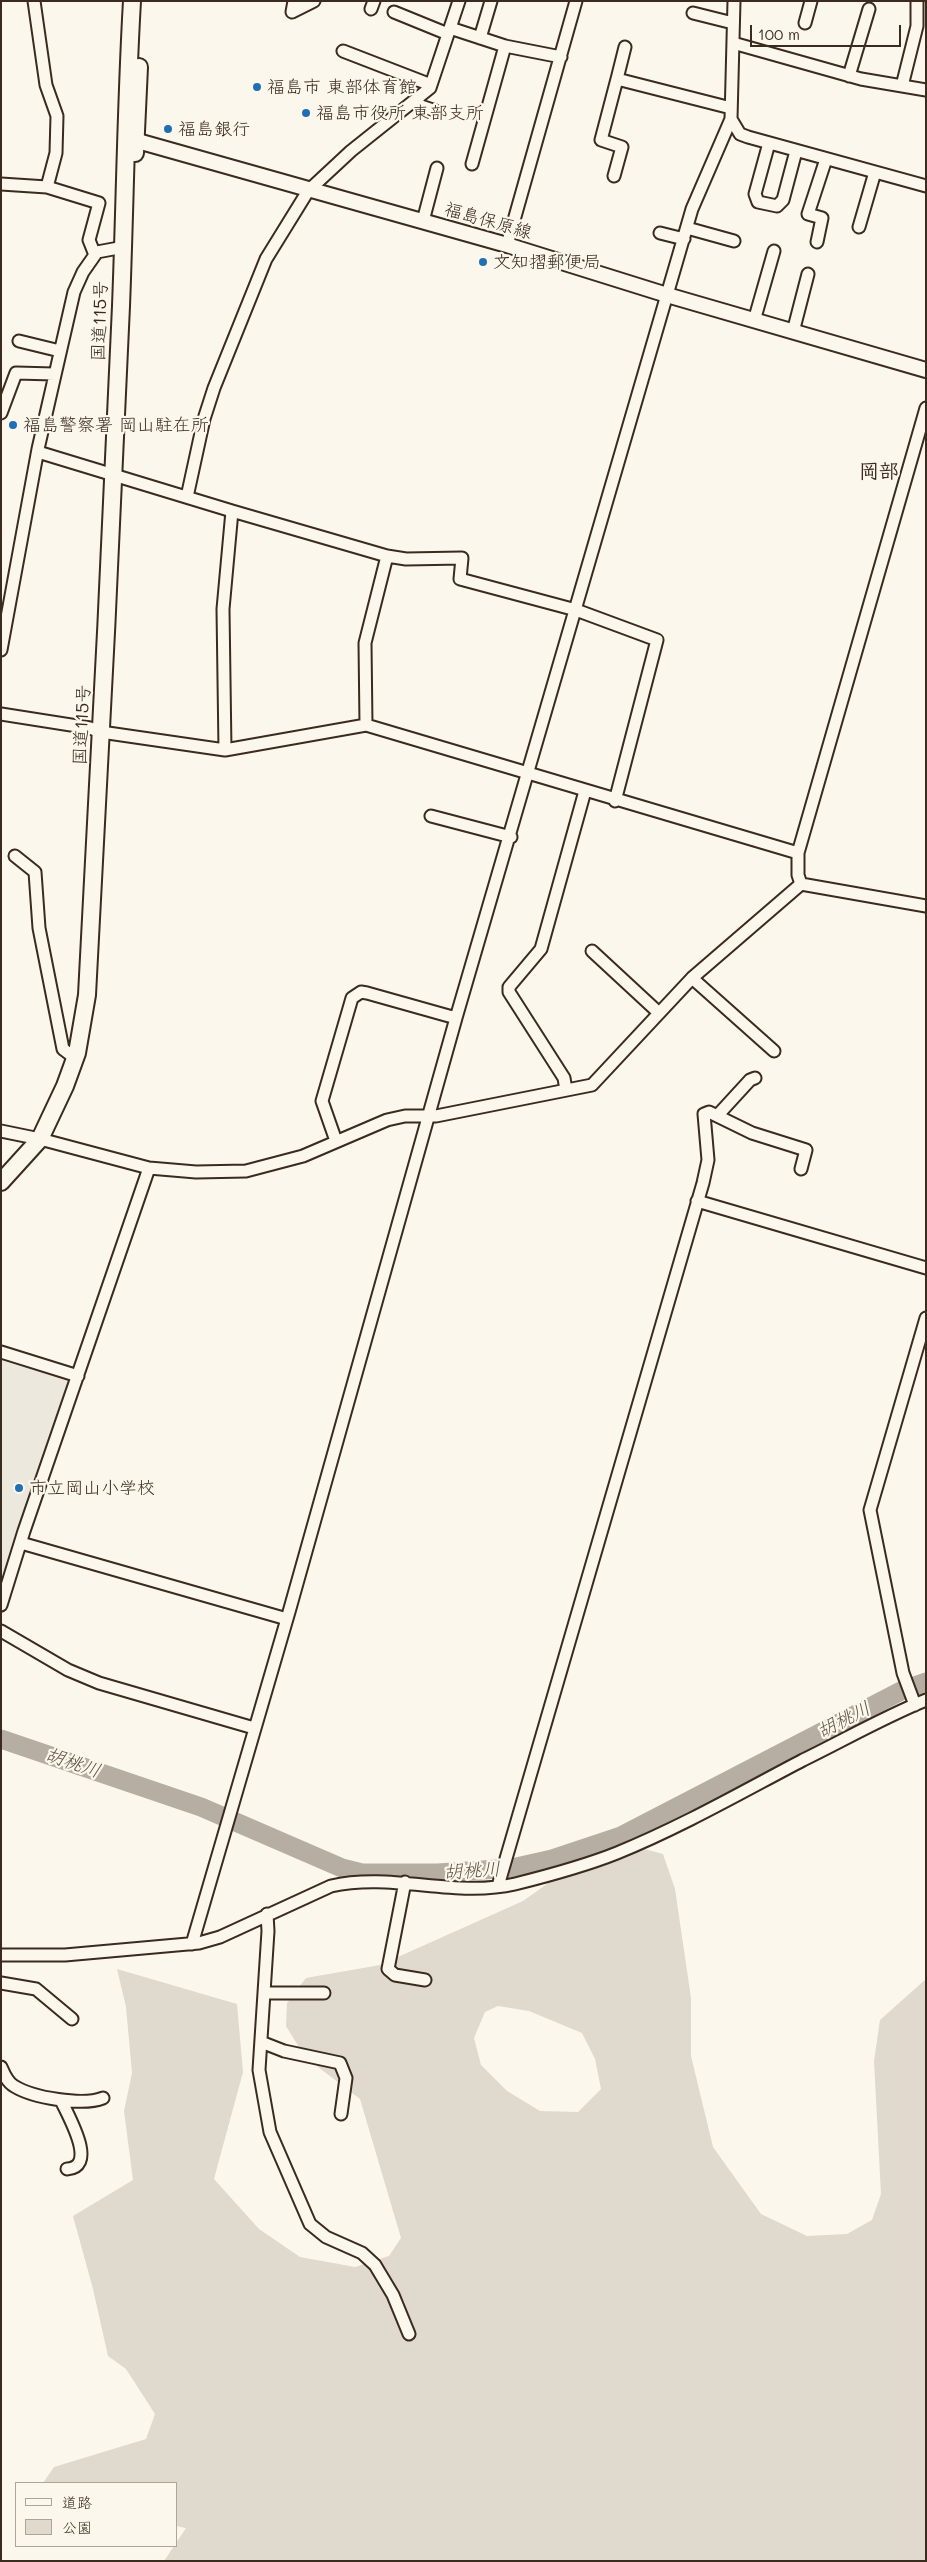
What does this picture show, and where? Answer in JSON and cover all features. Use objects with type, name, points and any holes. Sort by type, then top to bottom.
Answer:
[{"type":"highway","name":"国道115号","points":[[131,140],[132,1]]},
{"type":"highway","name":"国道115号","points":[[1,1182],[40,1138],[75,1058],[87,995],[124,247],[143,1]]},
{"type":"main road","name":"福島保原線","points":[[131,140],[308,191],[507,245],[754,321],[926,370]]},
{"type":"street","points":[[34,1],[46,86],[57,116],[56,153],[47,187]]},
{"type":"street","points":[[294,1],[292,12],[314,1]]},
{"type":"street","points":[[480,38],[491,1]]},
{"type":"street","points":[[507,245],[576,1]]},
{"type":"street","points":[[192,1944],[287,1619],[456,1018],[692,209],[731,114],[734,1]]},
{"type":"street","points":[[805,23],[811,1]]},
{"type":"street","points":[[902,86],[917,26],[917,1]]},
{"type":"street","points":[[187,497],[204,419],[243,314],[266,259],[308,191],[351,151],[416,100],[431,85],[456,4]]},
{"type":"street","points":[[849,76],[869,9]]},
{"type":"street","points":[[394,12],[449,31],[505,46],[560,57]]},
{"type":"street","points":[[693,13],[733,23]]},
{"type":"street","points":[[733,43],[849,76],[926,90]]},
{"type":"street","points":[[472,164],[505,46]]},
{"type":"street","points":[[614,176],[622,148],[601,140],[625,47]]},
{"type":"street","points":[[343,51],[431,85]]},
{"type":"street","points":[[617,79],[731,114],[740,134],[926,186]]},
{"type":"street","points":[[416,100],[421,106],[439,112]]},
{"type":"street","points":[[769,143],[755,194],[758,202],[777,206],[783,200],[796,150]]},
{"type":"street","points":[[817,242],[822,218],[808,214],[826,159]]},
{"type":"street","points":[[423,221],[438,168]]},
{"type":"street","points":[[859,227],[875,172]]},
{"type":"street","points":[[1,184],[47,187],[99,203],[90,240],[95,255]]},
{"type":"street","points":[[687,228],[734,240]]},
{"type":"street","points":[[660,233],[684,239]]},
{"type":"street","points":[[1,650],[38,452],[54,374],[74,292],[83,272],[95,255],[105,249],[124,247]]},
{"type":"street","points":[[754,321],[774,251]]},
{"type":"street","points":[[793,332],[808,274]]},
{"type":"street","points":[[19,341],[60,350]]},
{"type":"street","points":[[1,412],[16,373],[54,374]]},
{"type":"street","points":[[801,884],[798,875],[798,853],[926,408]]},
{"type":"street","points":[[38,452],[114,473],[187,497],[387,556],[406,559],[462,558],[460,579],[576,610],[657,640],[615,801]]},
{"type":"street","points":[[225,750],[223,609],[232,510]]},
{"type":"street","points":[[366,725],[364,643],[387,556]]},
{"type":"street","points":[[1,714],[90,728],[101,732],[225,750],[366,725],[529,773],[615,801],[798,853]]},
{"type":"street","points":[[566,1090],[564,1078],[509,988],[541,949],[585,791]]},
{"type":"street","points":[[431,816],[510,837]]},
{"type":"street","points":[[14,856],[35,872],[40,928],[63,1049],[75,1058]]},
{"type":"street","points":[[801,884],[926,906]]},
{"type":"street","points":[[1,1131],[40,1138],[149,1168],[196,1172],[246,1171],[297,1158],[387,1120],[419,1114],[430,1116],[597,1083],[692,978],[801,884]]},
{"type":"street","points":[[592,951],[659,1013]]},
{"type":"street","points":[[692,978],[774,1051]]},
{"type":"street","points":[[336,1141],[322,1101],[352,998],[361,992],[367,993],[456,1018]]},
{"type":"street","points":[[717,1116],[750,1080],[755,1078]]},
{"type":"street","points":[[498,1886],[708,1160],[704,1114],[709,1112],[752,1133],[806,1150],[801,1169]]},
{"type":"street","points":[[1,1606],[149,1168]]},
{"type":"street","points":[[697,1201],[926,1268]]},
{"type":"street","points":[[1,1955],[65,1955],[192,1944],[220,1937],[267,1914],[331,1886],[343,1883],[405,1882],[455,1888],[514,1884],[592,1861],[644,1841],[920,1702],[903,1673],[870,1510],[926,1318]]},
{"type":"street","points":[[1,1352],[78,1376]]},
{"type":"street","points":[[21,1543],[287,1619]]},
{"type":"street","points":[[1,1631],[68,1670],[99,1683],[254,1728]]},
{"type":"street","points":[[405,1882],[388,1969],[395,1975],[425,1980]]},
{"type":"street","points":[[267,1914],[260,2070],[270,2132],[310,2224],[326,2237],[362,2253],[376,2265],[393,2295],[409,2334]]},
{"type":"street","points":[[1,1983],[36,1989],[72,2019]]},
{"type":"street","points":[[264,1993],[324,1994]]},
{"type":"street","points":[[261,2042],[284,2051],[340,2063],[346,2078],[341,2114]]},
{"type":"street","points":[[1,2067],[5,2076],[16,2088],[61,2100],[93,2102],[103,2098]]},
{"type":"street","points":[[61,2100],[82,2147],[78,2163],[74,2168],[67,2169]]},
{"type":"shaded area","name":"市立岡山小学校","points":[[1,1357],[68,1377],[71,1383],[1,1592]]},
{"type":"green space","points":[[603,1844],[641,1848],[663,1854],[675,1889],[691,1998],[691,2056],[713,2147],[761,2214],[807,2236],[847,2234],[872,2220],[881,2194],[874,2061],[880,2020],[926,1979],[926,2561],[164,2561],[173,2547],[178,2547],[178,2540],[186,2528],[178,2526],[178,2482],[44,2482],[54,2467],[146,2439],[155,2414],[126,2369],[108,2356],[93,2289],[73,2216],[133,2180],[124,2111],[132,2073],[126,2007],[117,1969],[237,2004],[243,2072],[214,2179],[259,2229],[300,2257],[355,2267],[389,2256],[401,2238],[360,2099],[305,2057],[286,2026],[287,2003],[306,1978],[380,1965],[523,1901]],"holes":[[[498,2006],[529,2011],[582,2033],[595,2059],[601,2089],[578,2112],[540,2111],[507,2091],[481,2065],[474,2038],[485,2012]]]},
{"type":"waterway","name":"胡桃川","points":[[1,1739],[201,1807],[342,1868],[362,1873],[438,1873],[512,1868],[552,1859],[621,1836],[901,1691],[926,1682]]},
{"type":"place","name":"福島市 東部体育館","points":[[257,87]]},
{"type":"place","name":"福島市役所 東部支所","points":[[306,113]]},
{"type":"place","name":"福島銀行","points":[[168,129]]},
{"type":"place","name":"文知摺郵便局","points":[[483,262]]},
{"type":"place","name":"福島警察署 岡山駐在所","points":[[13,425]]},
{"type":"place","name":"市立岡山小学校","points":[[19,1488]]},
{"type":"district","name":"岡部","points":[[879,472]]}]
